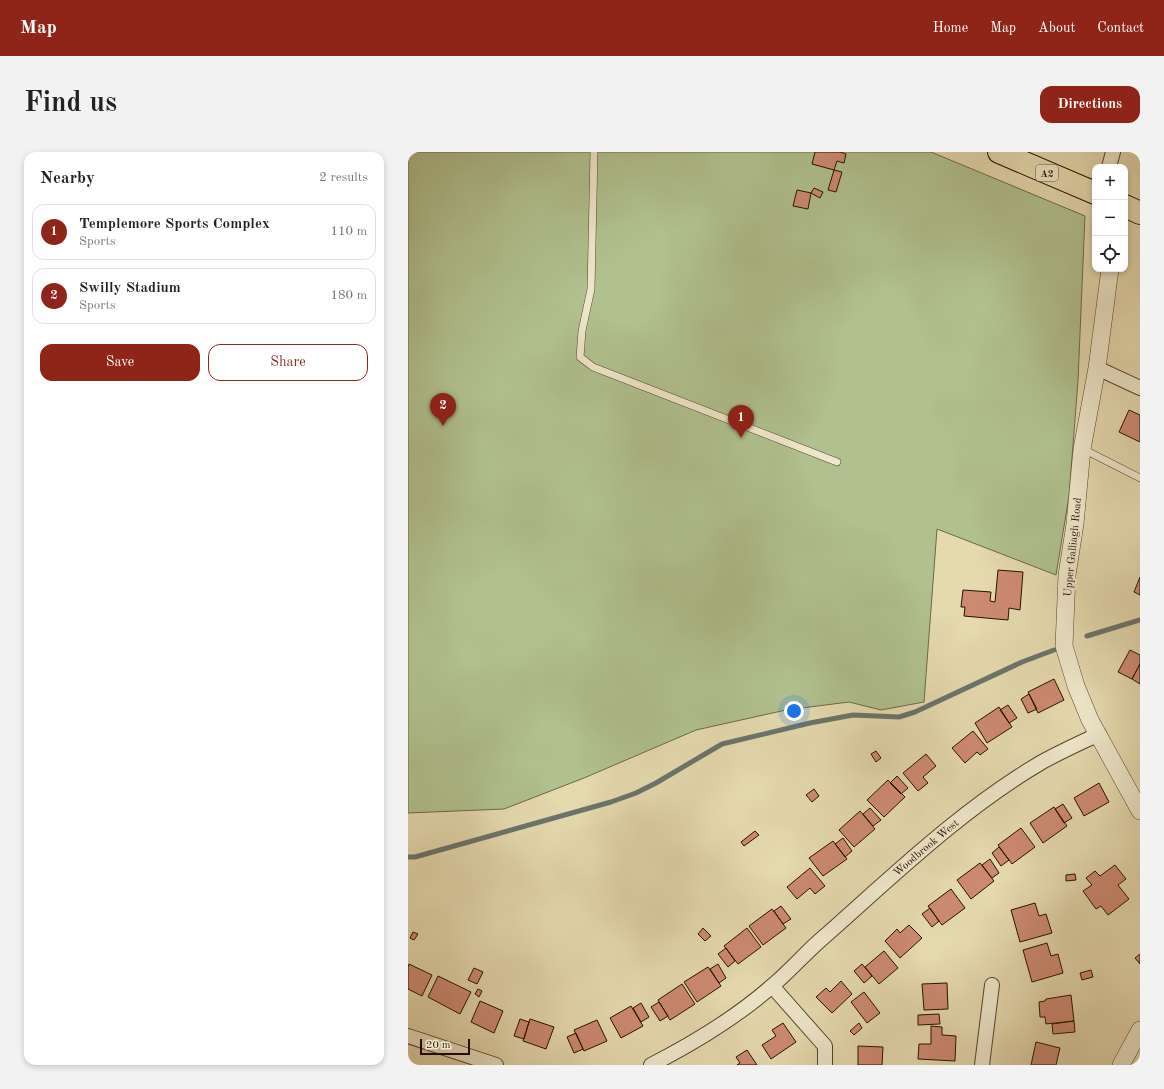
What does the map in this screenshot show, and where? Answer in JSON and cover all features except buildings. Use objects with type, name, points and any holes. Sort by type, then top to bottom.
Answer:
[{"type":"highway","name":"A2","points":[[999,152],[1092,193]]},
{"type":"highway","points":[[1128,207],[1140,213]]},
{"type":"street","points":[[1110,164],[1113,152]]},
{"type":"street","name":"Upper Galliagh Road","points":[[1110,272],[1097,368],[1082,449],[1075,524],[1067,575],[1064,646],[1076,686],[1090,720],[1140,811]]},
{"type":"street","points":[[1097,368],[1140,388]]},
{"type":"street","name":"Woodbrook West","points":[[651,1065],[671,1055],[728,1019],[772,986],[824,937],[928,845],[982,802],[1042,762],[1099,734]]},
{"type":"street","points":[[982,1065],[992,985]]},
{"type":"street","points":[[772,986],[825,1046],[825,1065]]},
{"type":"street","points":[[1121,1065],[1140,1030]]},
{"type":"street","points":[[408,1036],[496,1065]]},
{"type":"lane","points":[[594,152],[591,289],[582,332],[580,357],[593,367],[837,462]]},
{"type":"lane","points":[[1082,449],[1140,478]]},
{"type":"green space","points":[[408,152],[931,152],[1085,216],[1078,381],[1069,496],[1056,575],[937,529],[924,702],[881,710],[849,702],[786,710],[696,730],[584,778],[504,809],[408,813]]},
{"type":"waterway","points":[[1087,636],[1140,620]]},
{"type":"waterway","points":[[408,857],[415,857],[611,802],[636,793],[656,783],[722,744],[810,723],[853,715],[899,717],[915,712],[1022,662],[1054,650]]},
{"type":"place","name":"Swilly Stadium","points":[[443,426]]},
{"type":"place","name":"Templemore Sports Complex","points":[[741,438]]}]
